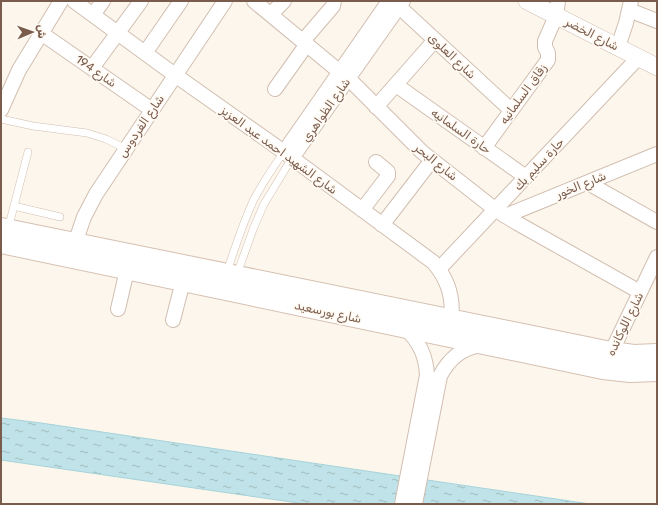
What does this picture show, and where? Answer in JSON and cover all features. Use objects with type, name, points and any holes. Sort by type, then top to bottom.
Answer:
[{"type":"main road","name":"شارع بورسعيد","points":[[4,236],[229,283],[451,320],[607,361],[630,372],[657,371]]},
{"type":"main road","name":"شارع بورسعيد","points":[[72,250],[128,270],[183,281],[229,283],[405,328],[483,344],[607,361],[634,355],[657,354]]},
{"type":"street","points":[[1,110],[19,70],[61,1]]},
{"type":"street","name":"شارع الشهيد احمد عبد العزيز","points":[[74,1],[288,155],[433,262],[447,282],[452,297],[451,320]]},
{"type":"street","points":[[93,15],[103,1]]},
{"type":"street","points":[[92,68],[141,1]]},
{"type":"street","points":[[145,53],[181,1]]},
{"type":"street","name":"شارع الفردوس","points":[[72,250],[90,205],[225,1]]},
{"type":"street","name":"شارع البحر","points":[[254,1],[344,75],[432,160],[500,213],[640,292]]},
{"type":"street","points":[[270,14],[284,1]]},
{"type":"street","points":[[275,89],[305,43],[333,6],[334,1]]},
{"type":"street","name":"شارع الخضر","points":[[527,1],[557,9],[618,47],[657,67]]},
{"type":"street","name":"شارع العلوى","points":[[396,2],[511,110]]},
{"type":"street","name":"شارع الظواهري","points":[[288,155],[396,2]]},
{"type":"street","points":[[618,47],[630,6],[657,21]]},
{"type":"street","name":"زقاق السلمانيه","points":[[484,148],[548,60],[545,41],[557,9]]},
{"type":"street","name":"شارع 194","points":[[41,32],[152,110]]},
{"type":"street","points":[[376,107],[435,40]]},
{"type":"street","name":"حارة سليم بك","points":[[439,269],[500,213],[526,177],[638,58]]},
{"type":"street","name":"حارة السلمانيه","points":[[396,85],[526,177]]},
{"type":"street","name":"شارع الخور","points":[[500,213],[588,183],[657,154]]},
{"type":"street","points":[[382,225],[432,160]]},
{"type":"street","points":[[362,210],[388,176],[388,172],[376,162]]},
{"type":"street","points":[[588,183],[657,222]]},
{"type":"street","name":"شارع اللوكانده","points":[[607,361],[657,257]]},
{"type":"street","points":[[118,308],[128,270]]},
{"type":"street","points":[[173,320],[183,281]]},
{"type":"street","points":[[405,328],[413,335],[424,354],[427,375],[418,456],[415,504]]},
{"type":"street","points":[[402,504],[418,456],[440,376],[445,366],[457,354],[472,346],[483,344]]},
{"type":"lane","points":[[1,119],[33,126],[87,133],[106,139],[126,149]]},
{"type":"lane","points":[[4,236],[14,206],[28,152]]},
{"type":"lane","name":"شارع الظواهري","points":[[229,283],[264,204],[288,155]]},
{"type":"lane","name":"شارع الظواهري","points":[[229,283],[244,223],[255,198],[268,174],[288,155]]},
{"type":"lane","points":[[14,206],[60,217]]},
{"type":"water","points":[[1,418],[590,504],[305,504],[1,460]]}]
